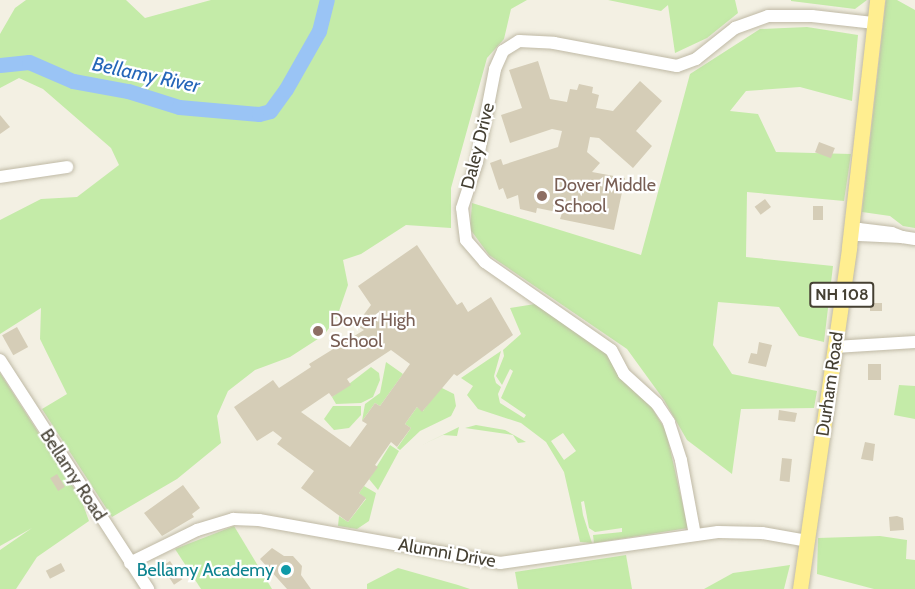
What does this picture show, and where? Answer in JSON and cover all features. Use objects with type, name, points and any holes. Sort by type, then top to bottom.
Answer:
[{"type":"main road","name":"Durham Road","points":[[800,589],[851,230],[877,0]]},
{"type":"street","name":"Daley Drive","points":[[694,535],[681,460],[669,422],[657,404],[624,374],[611,350],[485,262],[466,240],[462,208],[477,162],[495,69],[503,51],[519,41],[554,43],[677,66],[696,59],[735,28],[768,16],[812,16],[873,23]]},
{"type":"street","points":[[0,177],[67,167]]},
{"type":"street","points":[[851,230],[909,238]]},
{"type":"street","points":[[835,347],[915,342]]},
{"type":"street","name":"Bellamy Road","points":[[0,360],[148,589]]},
{"type":"street","name":"Alumni Drive","points":[[130,563],[197,530],[232,519],[259,520],[500,563],[736,531],[808,541]]},
{"type":"green space","points":[[26,0],[126,0],[145,18],[211,0],[527,0],[511,9],[504,39],[487,58],[451,188],[451,228],[406,225],[361,254],[343,260],[348,285],[337,317],[324,335],[290,357],[255,370],[228,391],[217,416],[221,443],[177,479],[112,517],[42,409],[67,394],[40,339],[41,308],[0,334],[0,220],[41,199],[77,197],[119,165],[111,148],[43,89],[19,78],[0,88],[0,34],[15,8]]},
{"type":"green space","points":[[608,0],[735,0],[738,13],[707,38],[675,53],[668,5],[661,11]]},
{"type":"green space","points":[[791,0],[867,0],[855,9],[791,1]]},
{"type":"green space","points":[[886,0],[897,0],[915,10],[915,228],[903,226],[890,216],[862,212]]},
{"type":"green space","points":[[807,27],[858,35],[852,101],[800,87],[746,91],[730,111],[758,114],[776,152],[851,154],[844,201],[747,192],[746,257],[833,266],[824,342],[799,336],[779,307],[718,302],[713,345],[732,374],[817,391],[814,408],[741,409],[732,474],[687,440],[664,400],[627,349],[489,255],[470,229],[472,203],[641,255],[690,74],[760,29]]},
{"type":"green space","points":[[535,304],[604,350],[649,403],[666,431],[688,528],[594,543],[593,535],[622,532],[622,528],[595,532],[589,528],[584,501],[581,502],[583,515],[592,543],[580,542],[564,472],[546,442],[521,423],[478,409],[467,395],[473,386],[461,378],[501,351],[494,376],[496,383],[501,387],[498,394],[500,403],[524,418],[526,415],[501,398],[513,371],[510,369],[502,385],[496,376],[504,356],[503,350],[521,334],[510,308]],"holes":[[[563,433],[576,451],[564,460],[551,441]]]},
{"type":"green space","points":[[386,362],[403,374],[380,406],[375,403],[362,421],[365,404],[380,393]]},
{"type":"green space","points":[[371,367],[379,373],[380,380],[373,397],[361,403],[336,404],[332,397]]},
{"type":"green space","points":[[0,373],[81,499],[89,521],[37,557],[16,589],[0,589],[0,550],[32,528],[0,546]]},
{"type":"green space","points":[[899,385],[915,386],[915,419],[894,415]]},
{"type":"green space","points":[[440,387],[454,394],[456,406],[451,416],[420,431],[400,450],[397,448],[411,428],[405,424],[417,407],[423,411]]},
{"type":"green space","points":[[333,406],[361,406],[361,415],[349,428],[334,430],[324,419]]},
{"type":"green space","points":[[476,425],[505,430],[526,442],[518,443],[513,435],[465,428]]},
{"type":"green space","points":[[459,427],[457,436],[443,435],[420,446]]},
{"type":"green space","points":[[390,445],[399,451],[378,490],[369,479]]},
{"type":"green space","points":[[364,486],[376,493],[369,521],[357,529],[338,526],[339,516],[348,522],[366,499],[359,493]]},
{"type":"green space","points":[[234,526],[272,589],[201,589],[175,549]]},
{"type":"green space","points":[[880,536],[907,540],[906,559],[915,560],[915,589],[874,589],[817,574],[818,538]]},
{"type":"green space","points":[[626,555],[632,589],[518,589],[515,572]]},
{"type":"green space","points":[[790,565],[784,589],[704,589],[733,573]]},
{"type":"green space","points":[[398,568],[470,589],[367,589],[367,584]]},
{"type":"building","points":[[538,61],[550,99],[567,102],[570,89],[577,90],[579,84],[593,87],[592,93],[599,95],[596,108],[613,111],[640,81],[662,101],[636,131],[652,146],[633,168],[599,138],[590,137],[587,152],[600,163],[592,172],[625,178],[614,230],[560,219],[562,213],[537,208],[536,213],[520,209],[518,195],[507,199],[503,188],[499,190],[490,163],[501,159],[503,165],[558,147],[562,131],[552,129],[510,143],[501,115],[522,108],[509,70]]},
{"type":"building","points":[[0,115],[10,127],[0,134]]},
{"type":"building","points":[[819,142],[835,148],[831,158],[815,152]]},
{"type":"building","points":[[765,199],[771,207],[761,215],[755,207]]},
{"type":"building","points":[[813,206],[823,206],[823,220],[813,220]]},
{"type":"building","name":"Dover High School","points":[[417,245],[457,305],[462,302],[468,312],[491,297],[513,335],[457,376],[454,374],[422,412],[417,407],[405,424],[411,428],[397,447],[391,442],[375,465],[378,467],[359,493],[366,498],[348,522],[301,488],[314,471],[277,444],[282,438],[273,431],[257,441],[234,407],[273,380],[279,388],[311,367],[309,364],[364,330],[356,325],[371,305],[358,286]],"holes":[[[391,350],[410,364],[380,406],[375,403],[362,421],[367,424],[350,447],[301,412],[329,393],[332,397],[351,385],[347,379]]]},
{"type":"building","points":[[870,303],[882,303],[882,311],[870,311]]},
{"type":"building","points":[[17,327],[28,347],[13,355],[2,335]]},
{"type":"building","points":[[759,342],[772,345],[766,367],[748,363],[751,353],[757,354]]},
{"type":"building","points":[[868,364],[881,364],[881,380],[868,380]]},
{"type":"building","points":[[779,410],[797,413],[795,422],[778,420]]},
{"type":"building","points":[[865,442],[875,444],[873,461],[861,459]]},
{"type":"building","points":[[782,458],[792,459],[790,482],[780,481]]},
{"type":"building","points":[[57,474],[65,487],[58,491],[50,478]]},
{"type":"building","points":[[183,485],[200,508],[192,514],[194,517],[162,536],[144,513]]},
{"type":"building","points":[[889,517],[903,518],[904,530],[890,531]]},
{"type":"building","name":"Bellamy Academy","points":[[272,548],[284,556],[293,556],[302,566],[301,575],[311,589],[287,589],[260,559]]},
{"type":"building","points":[[170,561],[182,579],[174,585],[162,567]]},
{"type":"building","points":[[61,563],[65,571],[50,579],[46,571]]},
{"type":"waterway","name":"Bellamy River","points":[[0,65],[29,62],[73,81],[128,91],[179,107],[259,114],[270,111],[286,89],[319,31],[327,0]]},
{"type":"place","name":"Dover Middle School","points":[[542,196]]},
{"type":"place","name":"Dover High School","points":[[318,331]]},
{"type":"place","name":"Bellamy Academy","points":[[286,570]]}]
